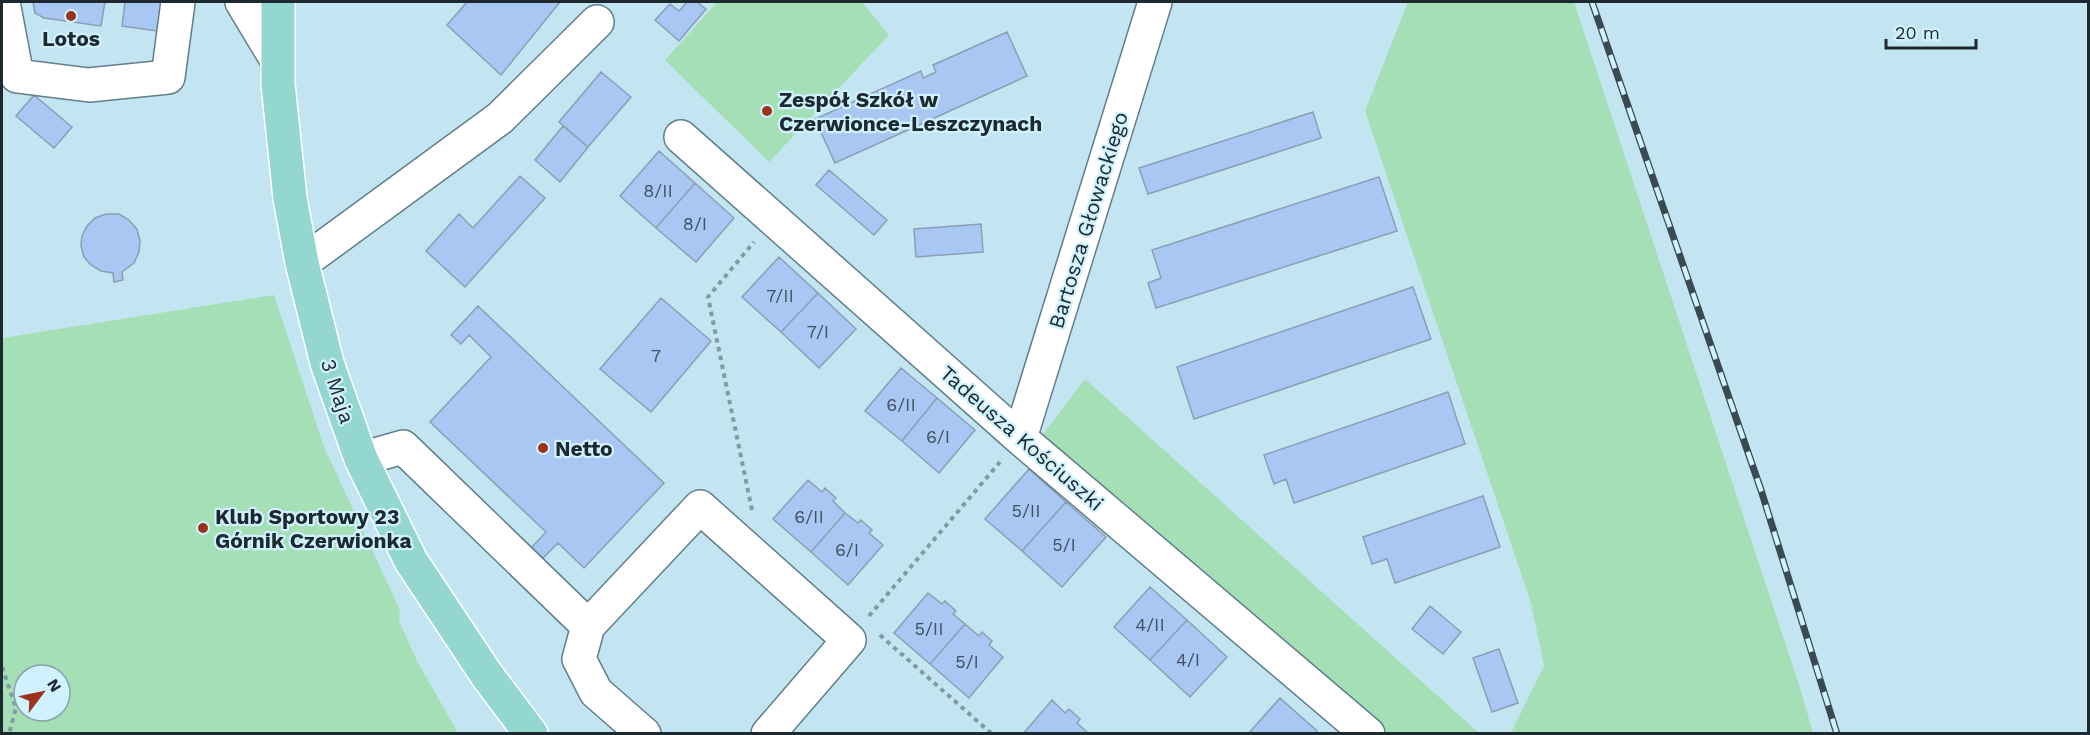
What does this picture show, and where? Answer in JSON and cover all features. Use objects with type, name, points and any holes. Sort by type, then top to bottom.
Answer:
[{"type":"main road","name":"3 Maja","points":[[278,2],[277,60],[285,161],[302,262],[327,363],[361,459],[411,561],[486,674],[531,734]]},
{"type":"street","points":[[3,2],[17,76],[89,85],[168,77],[178,2]]},
{"type":"street","points":[[242,2],[277,60]]},
{"type":"street","name":"Bartosza Głowackiego","points":[[1020,438],[1155,2]]},
{"type":"street","points":[[302,262],[500,118],[597,22]]},
{"type":"street","name":"Tadeusza Kościuszki","points":[[681,136],[1020,438],[1368,734]]},
{"type":"street","points":[[361,459],[403,447],[588,626]]},
{"type":"street","points":[[644,734],[596,692],[579,659],[588,626],[700,507],[857,630],[768,734]]},
{"type":"path","points":[[753,514],[708,297],[774,218]]},
{"type":"path","points":[[992,734],[857,630],[1020,438]]},
{"type":"path","points":[[2,667],[16,708],[9,734]]},
{"type":"green space","name":"Zespół Szkół w Czerwionce-Leszczynach","points":[[717,2],[862,2],[889,35],[769,162],[665,60]]},
{"type":"green space","points":[[1408,2],[1574,2],[1813,733],[1511,733],[1544,666],[1531,603],[1365,111]]},
{"type":"green space","name":"Klub Sportowy 23 Górnik Czerwionka","points":[[274,295],[324,447],[400,610],[399,621],[418,663],[458,733],[2,733],[2,338]]},
{"type":"green space","points":[[1085,379],[1479,733],[1389,733],[1041,437]]},
{"type":"building","name":"Lotos","points":[[33,2],[105,2],[101,26],[44,18],[35,13]]},
{"type":"building","points":[[125,2],[191,2],[186,35],[122,26]]},
{"type":"building","points":[[467,2],[560,2],[501,75],[447,25]]},
{"type":"building","points":[[687,2],[697,2],[706,9],[679,41],[655,20],[670,4],[679,11]]},
{"type":"building","points":[[1007,32],[1027,76],[835,163],[815,119],[921,71],[923,78],[936,72],[933,65]]},
{"type":"building","points":[[601,72],[631,97],[588,147],[559,122]]},
{"type":"building","points":[[34,95],[72,127],[54,148],[16,116]]},
{"type":"building","points":[[1313,112],[1321,138],[1148,194],[1139,168]]},
{"type":"building","points":[[563,126],[588,147],[560,182],[535,160]]},
{"type":"building","points":[[659,151],[695,183],[656,228],[620,196]]},
{"type":"building","points":[[829,170],[887,220],[874,235],[816,185]]},
{"type":"building","points":[[520,176],[545,198],[465,287],[426,251],[459,214],[473,228]]},
{"type":"building","points":[[1379,177],[1397,231],[1156,308],[1148,283],[1161,278],[1152,250]]},
{"type":"building","points":[[695,183],[734,218],[696,262],[656,228]]},
{"type":"building","points":[[106,214],[119,214],[129,220],[137,229],[140,241],[139,252],[134,263],[122,272],[123,280],[114,282],[113,273],[101,271],[91,265],[84,257],[81,246],[82,236],[87,226],[95,218]]},
{"type":"building","points":[[981,224],[983,252],[916,257],[914,229]]},
{"type":"building","points":[[779,257],[818,293],[781,332],[742,297]]},
{"type":"building","points":[[1413,287],[1431,339],[1194,419],[1177,367]]},
{"type":"building","points":[[818,293],[856,329],[819,368],[781,332]]},
{"type":"building","points":[[661,298],[711,341],[651,412],[600,369]]},
{"type":"building","name":"Netto","points":[[478,306],[664,483],[584,568],[558,543],[542,559],[531,548],[546,532],[430,422],[491,357],[469,335],[461,344],[451,335]]},
{"type":"building","points":[[901,368],[937,398],[902,441],[865,411]]},
{"type":"building","points":[[1448,392],[1465,444],[1294,503],[1286,479],[1274,484],[1264,455]]},
{"type":"building","points":[[937,398],[975,430],[939,473],[902,441]]},
{"type":"building","points":[[1029,469],[1066,502],[1022,551],[985,519]]},
{"type":"building","points":[[808,480],[822,492],[825,488],[836,498],[833,501],[845,513],[811,552],[773,519]]},
{"type":"building","points":[[1483,496],[1500,547],[1395,583],[1387,559],[1372,564],[1363,537]]},
{"type":"building","points":[[1066,502],[1106,537],[1062,587],[1022,551]]},
{"type":"building","points":[[845,513],[858,523],[861,520],[872,530],[869,533],[883,545],[848,585],[811,552]]},
{"type":"building","points":[[1150,587],[1187,620],[1150,660],[1114,627]]},
{"type":"building","points":[[928,593],[942,604],[945,601],[956,611],[953,614],[965,624],[930,664],[894,633]]},
{"type":"building","points":[[1430,606],[1461,632],[1443,654],[1412,629]]},
{"type":"building","points":[[1187,620],[1227,657],[1190,697],[1150,660]]},
{"type":"building","points":[[965,624],[979,636],[982,632],[992,641],[989,645],[1003,657],[969,698],[930,664]]},
{"type":"building","points":[[1499,649],[1518,703],[1492,712],[1473,658]]},
{"type":"building","points":[[1280,698],[1317,731],[1315,734],[1248,734]]},
{"type":"building","points":[[1052,700],[1065,713],[1069,709],[1080,719],[1077,723],[1089,734],[1023,734]]},
{"type":"railway","points":[[1592,2],[1761,490],[1837,734]]},
{"type":"place","name":"Lotos","points":[[71,16]]},
{"type":"place","name":"Zespół Szkół w Czerwionce-Leszczynach","points":[[767,111]]},
{"type":"place","name":"Netto","points":[[543,448]]},
{"type":"place","name":"Klub Sportowy 23 Górnik Czerwionka","points":[[203,528]]}]
